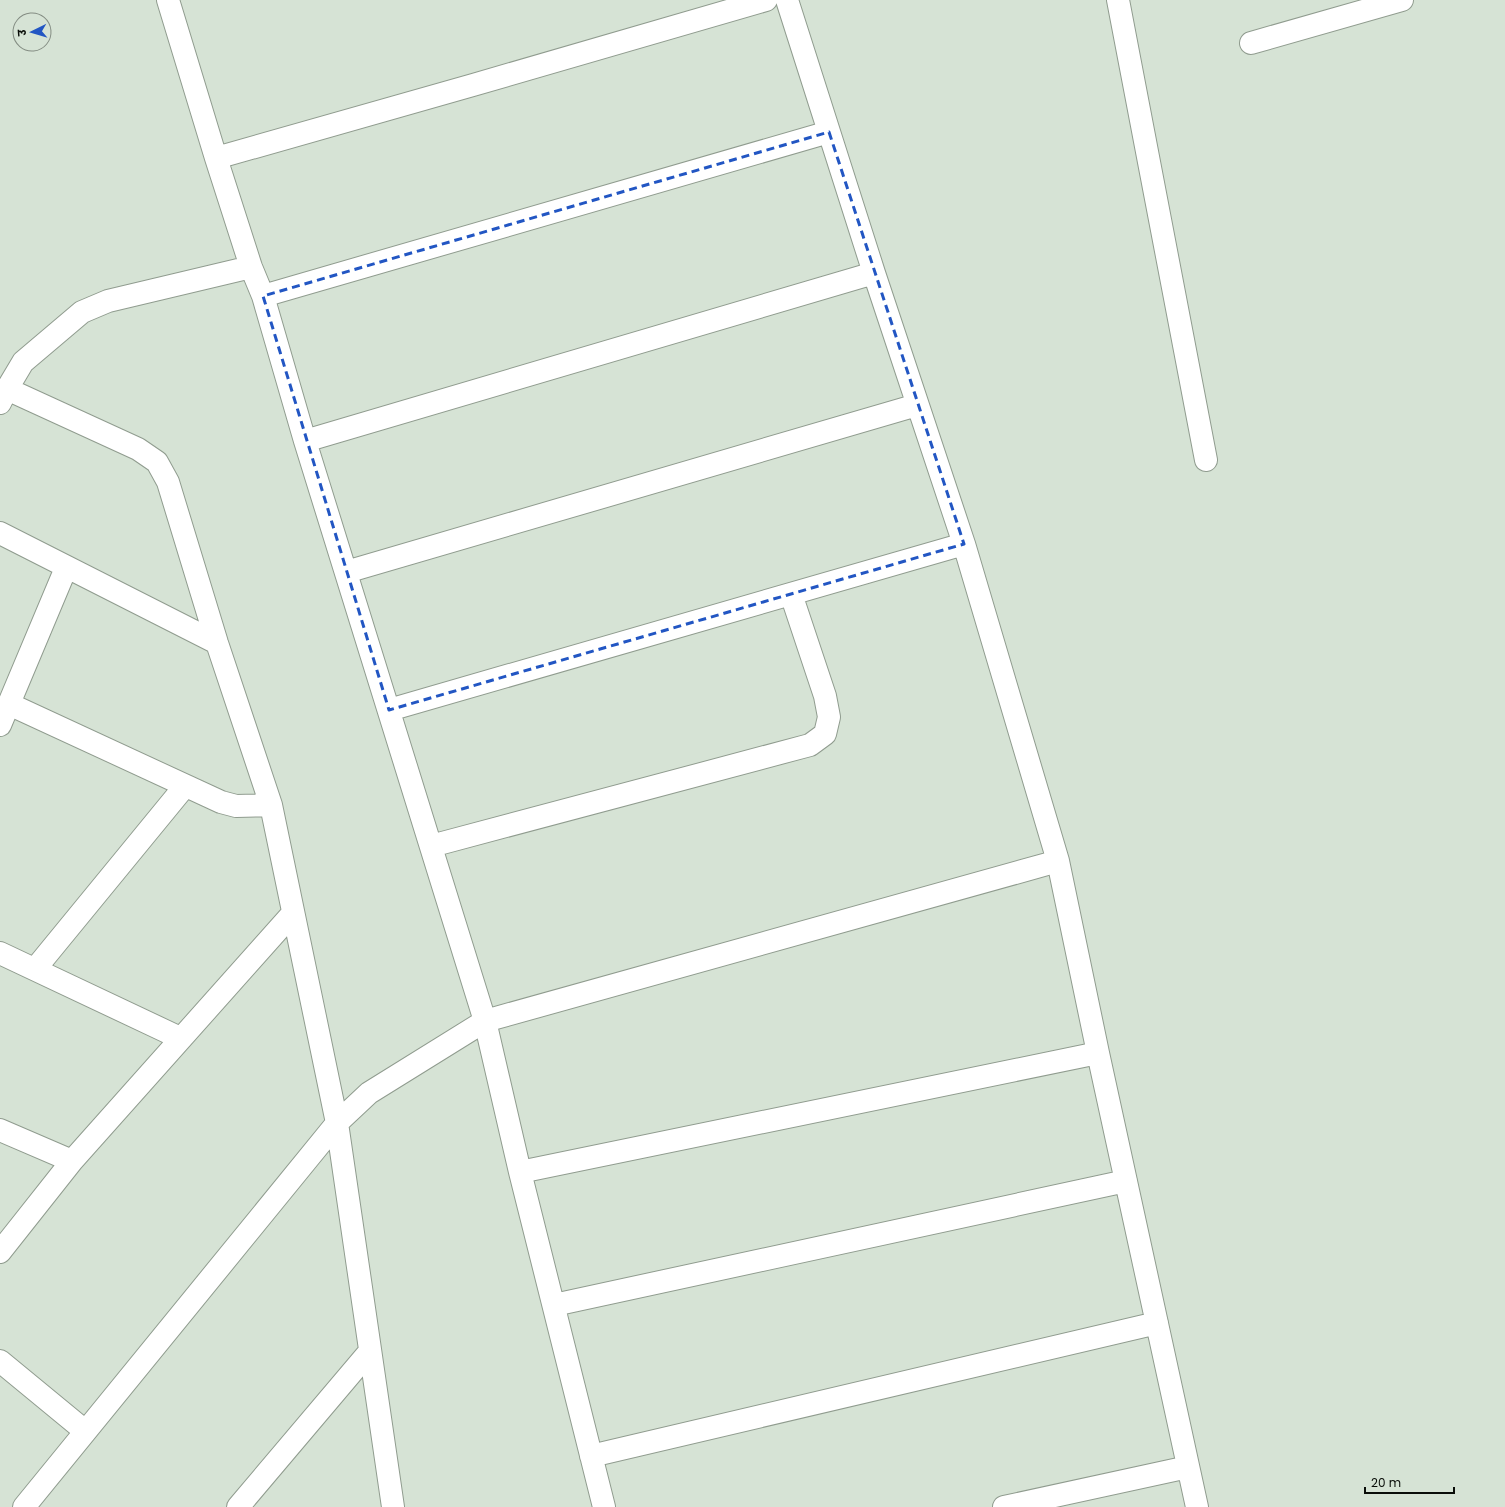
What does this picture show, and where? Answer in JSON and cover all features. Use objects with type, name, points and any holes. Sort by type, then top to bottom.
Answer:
[{"type":"street","points":[[168,0],[216,158],[251,267],[263,296],[305,441],[485,1021],[520,1172],[604,1507]]},
{"type":"street","points":[[787,0],[874,273],[964,544],[1058,861],[1098,1053],[1197,1507]]},
{"type":"street","points":[[1118,0],[1206,460]]},
{"type":"street","points":[[1251,43],[1402,0]]},
{"type":"street","points":[[216,158],[474,85],[756,1]]},
{"type":"street","points":[[263,296],[829,132]]},
{"type":"street","points":[[251,267],[108,301],[82,312],[23,362],[3,396],[138,449],[157,462],[168,482],[217,643],[271,804],[337,1123],[392,1507]]},
{"type":"street","points":[[305,441],[874,273]]},
{"type":"street","points":[[346,572],[917,404]]},
{"type":"street","points":[[0,533],[66,568],[217,643]]},
{"type":"street","points":[[388,710],[964,544]]},
{"type":"street","points":[[0,725],[66,568]]},
{"type":"street","points":[[431,846],[810,745],[825,734],[829,717],[824,696],[791,594]]},
{"type":"street","points":[[9,704],[221,802],[236,806],[271,804]]},
{"type":"street","points":[[35,969],[185,786]]},
{"type":"street","points":[[24,1507],[337,1123],[369,1093],[485,1021],[1058,861]]},
{"type":"street","points":[[0,1252],[72,1161],[180,1038],[294,912]]},
{"type":"street","points":[[0,953],[180,1038]]},
{"type":"street","points":[[520,1172],[1098,1053]]},
{"type":"street","points":[[0,1130],[72,1161]]},
{"type":"street","points":[[554,1305],[1126,1181]]},
{"type":"street","points":[[591,1456],[1157,1323]]},
{"type":"street","points":[[241,1505],[370,1350]]},
{"type":"street","points":[[0,1362],[86,1431]]},
{"type":"street","points":[[1004,1507],[1188,1467]]},
{"type":"highlighted area","points":[[829,132],[964,544],[389,710],[263,296]]}]
